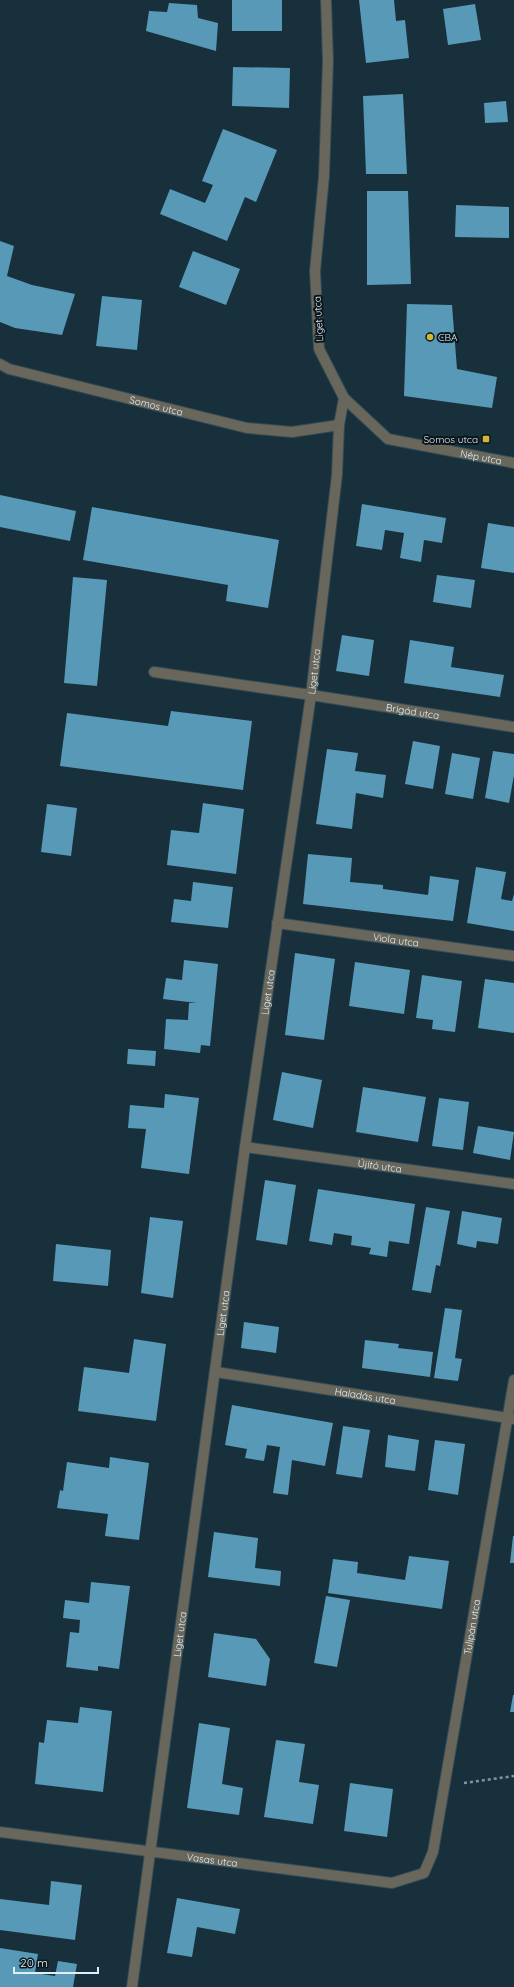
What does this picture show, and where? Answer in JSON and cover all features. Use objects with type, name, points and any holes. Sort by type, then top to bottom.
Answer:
[{"type":"street","name":"Liget utca","points":[[132,1987],[216,1372],[245,1147],[311,695],[337,475],[339,425],[344,398],[320,349],[315,272],[324,168],[328,61],[326,0]]},
{"type":"street","name":"Somos utca","points":[[0,364],[9,369],[247,428],[292,432],[339,425]]},
{"type":"street","name":"Nép utca","points":[[344,398],[388,439],[514,464]]},
{"type":"street","name":"Brigád utca","points":[[154,672],[514,727]]},
{"type":"street","name":"Viola utca","points":[[277,924],[514,956]]},
{"type":"street","name":"Újító utca","points":[[245,1147],[514,1184]]},
{"type":"street","name":"Haladás utca","points":[[216,1372],[511,1418]]},
{"type":"street","name":"Tulipán utca","points":[[424,1873],[433,1852],[511,1418],[514,1380]]},
{"type":"street","name":"Vasas utca","points":[[0,1832],[150,1850],[392,1883],[424,1873]]},
{"type":"path","points":[[444,1786],[514,1776]]},
{"type":"building","points":[[232,0],[282,0],[282,31],[232,31]]},
{"type":"building","points":[[359,0],[394,0],[396,21],[405,20],[409,58],[366,63]]},
{"type":"building","points":[[169,3],[197,5],[198,18],[218,23],[216,51],[146,31],[149,11],[167,12]]},
{"type":"building","points":[[475,4],[481,40],[448,45],[443,9]]},
{"type":"building","points":[[233,67],[290,68],[289,108],[232,106]]},
{"type":"building","points":[[403,94],[407,174],[366,174],[363,96]]},
{"type":"building","points":[[506,101],[508,122],[485,123],[484,103]]},
{"type":"building","points":[[223,129],[277,150],[256,202],[245,197],[227,241],[160,214],[170,189],[205,203],[213,185],[202,181]]},
{"type":"building","points":[[367,191],[408,191],[411,284],[367,285]]},
{"type":"building","points":[[456,205],[509,207],[509,238],[455,237]]},
{"type":"building","points":[[0,241],[14,246],[7,276],[32,285],[75,294],[62,335],[15,328],[0,322]]},
{"type":"building","points":[[193,251],[240,269],[226,305],[179,287]]},
{"type":"building","points":[[102,296],[142,300],[137,350],[96,346]]},
{"type":"building","name":"CBA","points":[[407,304],[452,305],[457,369],[497,377],[492,408],[404,396]]},
{"type":"building","points":[[0,495],[76,511],[70,541],[0,527]]},
{"type":"building","points":[[362,504],[446,518],[442,543],[424,540],[421,562],[400,558],[404,533],[385,530],[382,550],[356,546]]},
{"type":"building","points":[[92,507],[279,540],[268,608],[226,601],[228,585],[83,560]]},
{"type":"building","points":[[488,523],[514,527],[514,573],[481,568]]},
{"type":"building","points":[[437,575],[475,580],[471,608],[433,602]]},
{"type":"building","points":[[73,577],[107,580],[97,686],[64,683]]},
{"type":"building","points":[[342,635],[374,640],[369,676],[336,671]]},
{"type":"building","points":[[410,640],[454,647],[451,667],[504,675],[500,697],[404,683]]},
{"type":"building","points":[[171,711],[252,721],[243,790],[60,766],[67,713],[168,726]]},
{"type":"building","points":[[413,741],[440,746],[433,789],[405,784]]},
{"type":"building","points":[[327,749],[358,753],[355,771],[386,775],[383,798],[356,793],[352,829],[316,824]]},
{"type":"building","points":[[493,751],[514,754],[514,775],[509,803],[485,798]]},
{"type":"building","points":[[452,753],[480,758],[473,799],[445,794]]},
{"type":"building","points":[[203,803],[244,809],[236,874],[167,865],[171,830],[199,833]]},
{"type":"building","points":[[47,804],[77,808],[71,856],[41,852]]},
{"type":"building","points":[[308,854],[352,858],[350,882],[383,885],[383,889],[428,895],[430,876],[459,880],[453,921],[303,904]]},
{"type":"building","points":[[476,867],[506,872],[501,899],[512,901],[514,894],[514,931],[467,923]]},
{"type":"building","points":[[193,882],[233,887],[228,928],[171,922],[174,899],[191,901]]},
{"type":"building","points":[[295,953],[335,959],[324,1040],[285,1035]]},
{"type":"building","points":[[184,960],[218,964],[210,1046],[201,1045],[200,1053],[164,1049],[166,1019],[188,1020],[189,1003],[197,1003],[163,999],[166,978],[182,980]]},
{"type":"building","points":[[355,962],[410,970],[404,1014],[349,1006]]},
{"type":"building","points":[[422,975],[462,981],[455,1032],[432,1029],[433,1020],[416,1018]]},
{"type":"building","points":[[485,979],[514,983],[514,1033],[478,1028]]},
{"type":"building","points":[[128,1049],[156,1051],[155,1066],[127,1064]]},
{"type":"building","points":[[282,1072],[322,1080],[313,1128],[273,1120]]},
{"type":"building","points":[[363,1087],[426,1097],[418,1142],[356,1132]]},
{"type":"building","points":[[165,1094],[199,1098],[189,1174],[141,1168],[146,1129],[128,1128],[130,1105],[164,1108]]},
{"type":"building","points":[[439,1098],[469,1102],[463,1150],[432,1146]]},
{"type":"building","points":[[478,1126],[514,1132],[510,1160],[473,1153]]},
{"type":"building","points":[[265,1180],[296,1185],[287,1245],[256,1240]]},
{"type":"building","points":[[318,1189],[415,1204],[409,1244],[389,1241],[387,1257],[369,1254],[371,1248],[351,1245],[352,1236],[334,1233],[332,1245],[309,1241]]},
{"type":"building","points":[[426,1207],[450,1211],[440,1266],[436,1265],[431,1293],[412,1290]]},
{"type":"building","points":[[462,1211],[502,1218],[498,1244],[477,1241],[476,1248],[457,1244]]},
{"type":"building","points":[[150,1217],[183,1221],[173,1298],[141,1293]]},
{"type":"building","points":[[56,1244],[111,1250],[108,1286],[53,1281]]},
{"type":"building","points":[[445,1308],[462,1310],[455,1358],[462,1359],[458,1381],[434,1378]]},
{"type":"building","points":[[244,1322],[279,1327],[276,1353],[241,1348]]},
{"type":"building","points":[[134,1339],[166,1344],[156,1421],[78,1411],[84,1367],[129,1373]]},
{"type":"building","points":[[365,1340],[399,1344],[398,1348],[433,1352],[430,1377],[362,1368]]},
{"type":"building","points":[[232,1405],[333,1423],[325,1466],[292,1460],[288,1495],[273,1493],[280,1447],[267,1445],[264,1461],[245,1458],[247,1449],[225,1445]]},
{"type":"building","points":[[343,1426],[370,1430],[362,1478],[336,1474]]},
{"type":"building","points":[[388,1435],[419,1440],[415,1471],[385,1467]]},
{"type":"building","points":[[435,1440],[465,1444],[458,1495],[428,1490]]},
{"type":"building","points":[[110,1457],[149,1463],[139,1540],[105,1536],[108,1514],[57,1508],[60,1490],[63,1491],[67,1462],[109,1468]]},
{"type":"building","points":[[214,1532],[258,1538],[255,1568],[281,1571],[280,1586],[208,1577]]},
{"type":"building","points":[[513,1536],[514,1563],[510,1563]]},
{"type":"building","points":[[409,1556],[449,1561],[442,1609],[328,1593],[333,1559],[358,1562],[357,1573],[405,1580]]},
{"type":"building","points":[[91,1582],[130,1586],[119,1669],[98,1666],[98,1671],[66,1667],[70,1632],[79,1633],[80,1620],[63,1618],[65,1600],[89,1603]]},
{"type":"building","points":[[326,1596],[350,1600],[337,1667],[314,1663]]},
{"type":"building","points":[[214,1633],[256,1639],[270,1659],[266,1686],[208,1677]]},
{"type":"building","points":[[513,1695],[514,1712],[510,1712]]},
{"type":"building","points":[[80,1707],[112,1711],[103,1792],[35,1784],[39,1742],[44,1743],[47,1720],[78,1723]]},
{"type":"building","points":[[199,1723],[230,1728],[222,1784],[243,1788],[239,1815],[187,1808]]},
{"type":"building","points":[[276,1740],[305,1744],[299,1782],[319,1785],[313,1824],[264,1817]]},
{"type":"building","points":[[350,1783],[393,1789],[387,1837],[344,1831]]},
{"type":"building","points":[[51,1881],[82,1885],[75,1940],[0,1930],[0,1899],[49,1905]]},
{"type":"building","points":[[177,1898],[240,1909],[235,1934],[197,1927],[192,1957],[167,1953]]},
{"type":"building","points":[[0,1948],[38,1954],[35,1973],[55,1976],[58,1961],[77,1964],[73,1987],[0,1987]]},
{"type":"place","name":"CBA","points":[[430,337]]},
{"type":"place","name":"Somos utca","points":[[486,439]]}]
